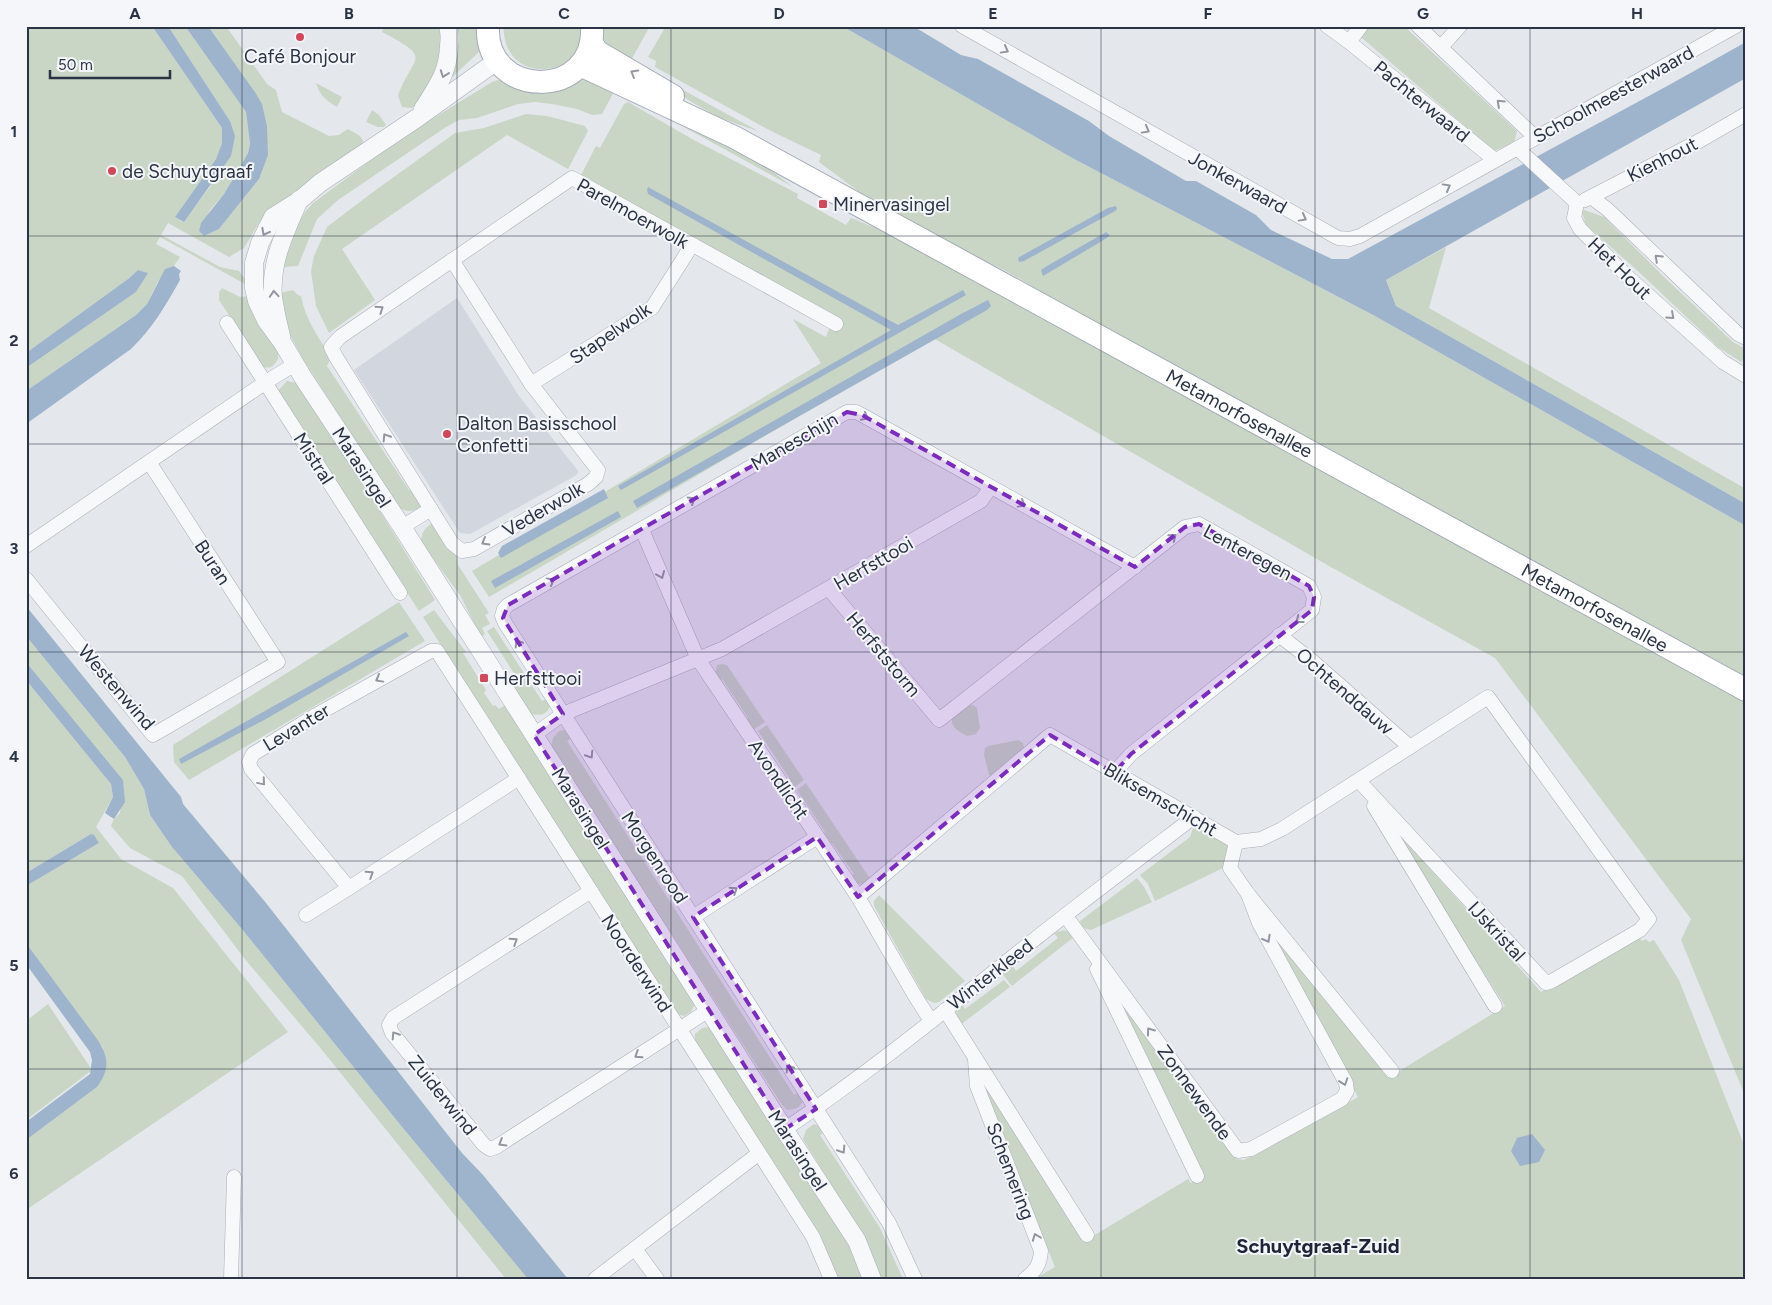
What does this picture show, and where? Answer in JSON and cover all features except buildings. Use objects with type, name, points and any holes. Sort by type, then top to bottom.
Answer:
[{"type":"main road","points":[[488,26],[489,41],[493,53],[498,60],[509,72],[520,79],[532,82],[546,83],[570,74],[580,66],[587,55],[592,34]]},
{"type":"main road","name":"Metamorfosenallee","points":[[592,34],[598,52],[666,92],[734,137]]},
{"type":"main road","name":"Metamorfosenallee","points":[[580,66],[734,137],[1746,690]]},
{"type":"street","points":[[417,118],[442,80],[449,60],[450,31],[448,26]]},
{"type":"street","name":"Jonkerwaard","points":[[963,26],[1338,238],[1350,239],[1360,236],[1495,160],[1522,153]]},
{"type":"street","name":"Pachterwaard","points":[[1327,26],[1350,42],[1495,160]]},
{"type":"street","points":[[1350,42],[1361,26]]},
{"type":"street","points":[[1418,26],[1535,137]]},
{"type":"street","points":[[1441,47],[1460,26]]},
{"type":"street","name":"Schoolmeesterwaard","points":[[1522,153],[1535,137],[1736,26]]},
{"type":"street","name":"Marasingel","points":[[498,60],[417,118],[320,183],[300,200],[273,217],[260,243],[254,263],[254,288],[257,301],[266,320],[402,527],[785,1130],[858,1241],[872,1279]]},
{"type":"street","name":"Kienhout","points":[[1577,203],[1701,140],[1746,114]]},
{"type":"street","points":[[1522,153],[1577,203]]},
{"type":"street","name":"Parelmoerwolk","points":[[340,337],[572,178],[836,324]]},
{"type":"street","name":"Het Hout","points":[[1591,197],[1607,209],[1738,334],[1746,338]]},
{"type":"street","name":"Het Hout","points":[[1577,203],[1574,218],[1580,229],[1629,278],[1722,362],[1746,376]]},
{"type":"street","name":"Stapelwolk","points":[[531,384],[652,308],[692,245]]},
{"type":"street","name":"Vederwolk","points":[[340,337],[331,347],[336,357],[452,542],[462,551],[474,549],[588,484],[596,477],[598,470],[531,384],[452,260]]},
{"type":"street","name":"Mistral","points":[[227,322],[400,593]]},
{"type":"street","points":[[26,546],[295,364]]},
{"type":"street","name":"Maneschijn","points":[[508,604],[642,530],[847,412],[856,412],[862,415],[1135,567]]},
{"type":"street","name":"Buran","points":[[149,462],[278,662]]},
{"type":"street","name":"Herfsttooi","points":[[534,735],[564,714],[722,649],[981,501],[990,487]]},
{"type":"street","points":[[402,527],[431,509]]},
{"type":"street","name":"Lenteregen","points":[[939,720],[1185,527],[1199,524],[1309,586],[1314,597],[1312,610],[1131,754],[1114,773]]},
{"type":"street","name":"Avondlicht","points":[[642,530],[698,659],[858,897],[931,1021]]},
{"type":"street","name":"Westenwind","points":[[26,579],[153,735],[278,662]]},
{"type":"street","name":"Herfststorm","points":[[829,589],[939,720]]},
{"type":"street","name":"Morgenrood","points":[[508,604],[504,609],[503,618],[816,1109]]},
{"type":"street","name":"Ochtenddauw","points":[[1279,635],[1311,660],[1410,747]]},
{"type":"street","name":"Levanter","points":[[348,888],[251,769],[249,762],[252,754],[308,719],[431,651],[437,651]]},
{"type":"street","name":"Noorderwind","points":[[437,651],[813,1237],[831,1279]]},
{"type":"street","name":"Bliksemschicht","points":[[858,897],[1050,735],[1236,842],[1261,839],[1282,828],[1359,781],[1488,697]]},
{"type":"street","name":"IJskristal","points":[[1359,781],[1546,982],[1552,981],[1640,930],[1649,919],[1488,697]]},
{"type":"street","points":[[306,915],[519,778]]},
{"type":"street","name":"IJskristal","points":[[1359,781],[1495,1006]]},
{"type":"street","name":"Winterkleed","points":[[785,1130],[816,1109],[931,1021],[1065,915],[1194,817]]},
{"type":"street","points":[[693,917],[817,837]]},
{"type":"street","name":"Zonnewende","points":[[1236,842],[1230,868],[1248,894],[1392,1071]]},
{"type":"street","name":"Zuiderwind","points":[[591,892],[393,1018],[389,1025],[392,1032],[484,1146],[490,1149],[503,1143],[709,1010]]},
{"type":"street","name":"Zonnewende","points":[[1065,915],[1238,1151],[1252,1149],[1342,1099],[1347,1091],[1346,1083],[1259,923],[1248,894]]},
{"type":"street","name":"Zonnewende","points":[[1088,946],[1100,976],[1197,1176]]},
{"type":"street","name":"Schemering","points":[[945,1010],[1087,1235]]},
{"type":"street","name":"Schemering","points":[[975,1059],[977,1086],[1041,1251],[1036,1271],[1025,1279]]},
{"type":"street","points":[[816,1109],[889,1223],[914,1279]]},
{"type":"street","points":[[595,1279],[758,1154]]},
{"type":"street","points":[[232,1279],[234,1177]]},
{"type":"street","points":[[635,1249],[657,1279]]},
{"type":"highlighted area","points":[[847,412],[862,415],[1135,567],[1185,527],[1199,524],[1309,586],[1314,597],[1312,610],[1131,754],[1114,773],[1050,735],[858,897],[817,837],[693,917],[816,1109],[785,1129],[534,735],[563,714],[503,618],[508,605]]},
{"type":"shaded area","points":[[457,298],[519,396],[579,472],[470,534],[460,533],[354,370]]},
{"type":"green space","name":"de Schuytgraaf","points":[[26,26],[152,26],[222,128],[222,143],[216,159],[175,217],[183,222],[210,187],[230,121],[168,26],[185,26],[246,112],[250,144],[248,153],[239,171],[224,194],[210,210],[199,231],[204,236],[219,229],[259,179],[255,92],[208,26],[226,26],[267,84],[276,90],[282,112],[329,136],[339,135],[348,129],[360,136],[363,141],[362,144],[270,211],[259,223],[244,248],[229,257],[168,223],[161,235],[220,267],[239,271],[248,283],[245,284],[160,237],[156,244],[180,257],[173,267],[158,281],[147,304],[136,315],[26,391],[26,368],[136,292],[147,273],[138,270],[26,353]]},
{"type":"green space","points":[[384,26],[441,26],[444,53],[421,102],[412,108],[402,107],[398,96],[414,65],[416,59],[414,53],[399,41],[382,32]]},
{"type":"green space","points":[[453,26],[481,26],[481,50],[445,84]]},
{"type":"green space","points":[[503,26],[582,26],[582,36],[576,52],[569,60],[549,69],[538,69],[518,61],[510,52],[505,40]]},
{"type":"green space","points":[[601,26],[650,26],[629,64],[606,43]]},
{"type":"green space","points":[[666,26],[842,26],[1074,159],[1375,316],[1746,526],[1746,681],[1048,297],[1016,276],[866,197],[819,162],[821,155],[771,131],[655,67],[656,61],[648,57]],"holes":[[[1106,232],[1110,235],[1107,238],[1041,270]]]},
{"type":"green space","points":[[1367,26],[1404,26],[1517,131],[1514,143],[1494,151],[1361,37]]},
{"type":"green space","points":[[650,72],[760,132],[718,117],[648,74]]},
{"type":"green space","points":[[588,79],[616,88],[602,114],[592,115],[577,109],[535,102],[518,104],[477,118],[459,120],[338,200],[317,219],[298,266],[283,267],[287,245],[304,213],[313,203],[401,138],[492,82],[498,80]]},
{"type":"green space","points":[[316,83],[342,97],[337,107],[324,97]]},
{"type":"green space","points":[[635,100],[753,157],[793,187]]},
{"type":"green space","points":[[628,102],[692,139],[798,194],[797,198],[846,225],[851,218],[903,239],[1746,700],[1746,1098],[1681,940],[1691,919],[1495,658],[1329,566],[933,338],[489,597],[472,571],[821,363],[793,319],[826,337],[830,327],[582,178],[581,175],[596,146],[600,148],[624,104]]},
{"type":"green space","points":[[372,110],[379,115],[386,125],[384,127],[378,127],[366,122]]},
{"type":"green space","points":[[526,114],[547,116],[585,126],[588,131],[568,169],[507,135],[342,249],[375,300],[329,333],[316,306],[311,271],[314,256],[327,227],[455,133],[484,128]]},
{"type":"green space","points":[[1581,209],[1604,217],[1733,342],[1746,349],[1746,357],[1741,362],[1718,347],[1638,271],[1586,225]]},
{"type":"green space","points":[[1446,247],[1429,308],[1746,489],[1746,504],[1396,306],[1386,280]]},
{"type":"green space","points":[[222,288],[240,297],[250,296],[278,351],[278,359],[272,367],[262,366],[219,300],[219,292]]},
{"type":"green space","points":[[293,290],[301,296],[309,321],[331,358],[327,366],[409,490],[417,492],[421,498],[421,506],[415,510],[409,511],[398,507],[303,359],[288,331],[280,293]]},
{"type":"green space","points":[[287,381],[301,384],[435,600],[419,611],[278,391]]},
{"type":"green space","points":[[433,523],[456,554],[458,565],[489,613],[485,615],[490,624],[482,628],[485,634],[481,637],[460,595],[421,542],[424,531]]},
{"type":"green space","points":[[399,602],[425,641],[189,780],[174,762],[173,745]]},
{"type":"green space","points":[[434,610],[466,652],[463,653],[486,690],[484,693],[493,706],[495,705],[499,709],[505,705],[695,1004],[691,1012],[684,1016],[676,1014],[423,617]]},
{"type":"green space","points":[[494,627],[542,701],[548,698],[551,704],[544,714],[531,714],[510,683],[517,678],[487,631]]},
{"type":"green space","points":[[26,636],[125,757],[144,789],[150,815],[172,847],[241,928],[528,1279],[506,1279],[322,1050],[244,958],[182,876],[130,848],[111,826],[114,819],[120,813],[123,780],[26,662]]},
{"type":"green space","points":[[722,664],[727,665],[765,722],[751,731],[745,721],[748,718],[722,679],[718,682],[716,667]]},
{"type":"green space","points":[[26,680],[111,784],[113,797],[96,827],[121,859],[173,888],[288,1032],[26,1210],[26,1140],[97,1087],[103,1048],[26,943],[26,886],[99,843],[91,834],[26,873]]},
{"type":"green space","points":[[973,705],[977,708],[980,728],[976,734],[967,736],[954,727],[952,719],[967,706]]},
{"type":"green space","points":[[767,725],[804,780],[791,790],[785,781],[789,778],[758,731]]},
{"type":"green space","points":[[565,730],[573,737],[567,741],[794,1095],[800,1092],[803,1100],[797,1108],[787,1110],[782,1105],[551,747],[553,738],[559,731]]},
{"type":"green space","points":[[1018,740],[1023,743],[1024,748],[991,776],[989,775],[984,755],[985,748]]},
{"type":"green space","points":[[806,783],[871,880],[863,885],[855,883],[850,877],[854,874],[832,843],[828,845],[822,835],[825,832],[797,790]]},
{"type":"green space","points":[[1193,828],[1212,833],[1225,843],[1228,851],[1225,867],[1155,901],[1148,884],[1140,875],[1190,837]]},
{"type":"green space","points":[[1406,842],[1541,992],[1639,937],[1642,941],[1646,939],[1649,942],[1654,940],[1679,980],[1746,1150],[1746,1275],[1736,1279],[1034,1279],[1055,1267],[985,1092],[987,1089],[1083,1242],[1188,1179],[1191,1183],[1204,1177],[1117,994],[1236,1159],[1244,1160],[1358,1097],[1267,930],[1266,922],[1388,1078],[1505,1006],[1403,845]]},
{"type":"green space","points":[[1137,878],[1152,902],[1091,930],[1082,926],[1080,921]]},
{"type":"green space","points":[[879,895],[965,981],[939,1002],[934,1003],[926,999],[874,906],[874,901]]},
{"type":"green space","points":[[1064,930],[1074,937],[1012,986],[1001,972],[1012,965],[1016,971],[1058,938],[1054,933]]},
{"type":"green space","points":[[1004,980],[1010,987],[959,1026],[956,1014],[959,1008],[962,1005],[965,1009]]},
{"type":"green space","points":[[48,1004],[92,1070],[26,1120],[26,1021]]},
{"type":"green space","points":[[709,1027],[715,1031],[845,1235],[863,1279],[838,1279],[819,1234],[695,1041],[695,1034],[702,1028]]},
{"type":"green space","points":[[814,1124],[825,1131],[820,1135],[880,1228],[903,1279],[881,1279],[858,1228],[803,1139],[806,1130]]},
{"type":"water","points":[[152,26],[168,26],[230,121],[235,136],[231,156],[184,222],[175,217],[216,159],[222,143],[222,128]]},
{"type":"water","points":[[185,26],[208,26],[255,92],[262,104],[267,126],[268,155],[259,179],[219,229],[204,236],[199,231],[201,223],[224,194],[248,153],[250,144],[246,112]]},
{"type":"water","points":[[842,26],[913,26],[961,55],[978,59],[1089,121],[1109,136],[1186,181],[1196,181],[1256,215],[1271,230],[1332,259],[1348,259],[1746,42],[1746,78],[1386,280],[1396,306],[1746,504],[1746,526],[1375,316],[1074,159]]},
{"type":"water","points":[[648,187],[898,325],[963,290],[966,295],[621,490],[618,486],[891,330],[648,194]]},
{"type":"water","points":[[1116,206],[1117,209],[1115,211],[1019,262],[1018,258],[1021,256],[1108,208]]},
{"type":"water","points":[[1106,232],[1110,235],[1107,238],[1043,276],[1041,270]]},
{"type":"water","points":[[174,266],[181,271],[179,274],[180,280],[158,316],[139,341],[131,349],[26,424],[26,391],[136,315],[147,304],[165,269]]},
{"type":"water","points":[[138,270],[148,273],[136,292],[26,368],[26,353]]},
{"type":"water","points":[[988,300],[991,306],[987,310],[637,508],[633,501]]},
{"type":"water","points":[[604,489],[608,498],[501,558],[498,553],[502,546]]},
{"type":"water","points":[[618,511],[621,517],[495,588],[491,581]]},
{"type":"water","points":[[26,606],[181,797],[183,804],[266,903],[462,1153],[483,1175],[568,1279],[528,1279],[241,928],[172,847],[150,815],[144,789],[125,757],[26,636]]},
{"type":"water","points":[[406,632],[409,636],[266,719],[181,764],[179,759]]},
{"type":"water","points":[[26,662],[123,780],[125,802],[114,819],[105,813],[113,797],[111,784],[26,680]]},
{"type":"water","points":[[91,834],[94,835],[99,843],[26,886],[26,873]]},
{"type":"water","points":[[26,943],[97,1039],[106,1057],[106,1069],[97,1087],[26,1140],[26,1122],[90,1074],[92,1060],[90,1052],[26,964]]},
{"type":"water","points":[[1532,1134],[1545,1150],[1539,1162],[1520,1166],[1511,1151],[1517,1138]]},
{"type":"place","name":"Café Bonjour","points":[[300,37]]},
{"type":"place","name":"de Schuytgraaf","points":[[112,171]]},
{"type":"place","name":"Minervasingel","points":[[823,204]]},
{"type":"place","name":"Dalton Basisschool Confetti","points":[[447,434]]},
{"type":"place","name":"Herfsttooi","points":[[484,678]]},
{"type":"district","name":"Schuytgraaf-Zuid","points":[[1318,1246]]}]
